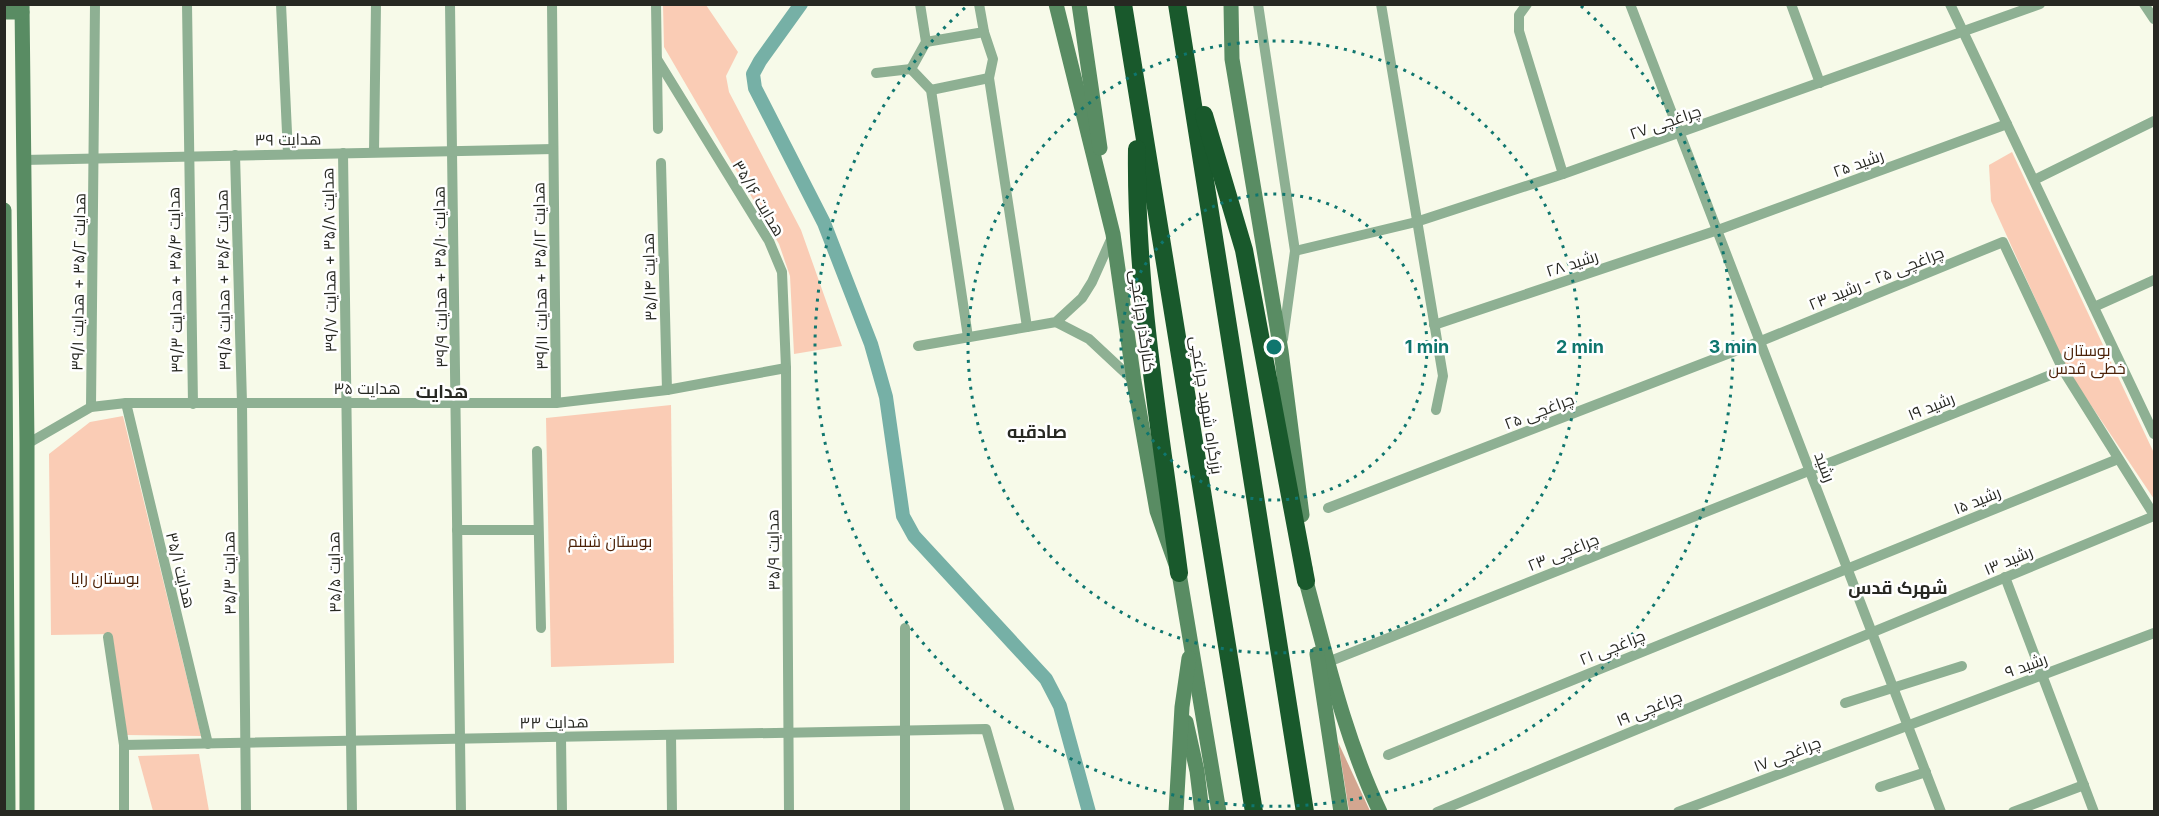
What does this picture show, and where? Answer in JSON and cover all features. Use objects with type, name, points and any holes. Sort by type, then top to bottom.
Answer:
[{"type":"highway","name":"بزرگراه شهید چراغچی","points":[[1123,4],[1254,812]]},
{"type":"highway","points":[[1177,4],[1305,812]]},
{"type":"highway","points":[[1188,70],[1216,149],[1244,250],[1306,581]]},
{"type":"highway","points":[[1138,99],[1137,195],[1145,304],[1179,573]]},
{"type":"main road","name":"کنارگذر چراغچی","points":[[1056,4],[1113,234],[1156,511],[1179,573],[1219,812]]},
{"type":"main road","points":[[1079,4],[1113,234]]},
{"type":"main road","points":[[1220,4],[1231,44],[1281,351],[1302,517],[1306,581],[1341,812]]},
{"type":"main road","points":[[1231,4],[1231,44]]},
{"type":"main road","points":[[4,12],[22,8],[27,444],[27,812]]},
{"type":"main road","points":[[4,210],[8,812]]},
{"type":"main road","points":[[1306,581],[1364,778],[1380,812]]},
{"type":"main road","points":[[7,611],[27,612]]},
{"type":"main road","points":[[1176,812],[1182,707],[1192,644]]},
{"type":"main road","points":[[1182,707],[1197,771],[1202,812]]},
{"type":"street","name":"هدایت ۳۵/۲ + هدایت ۳۹/۱","points":[[91,407],[95,4]]},
{"type":"street","name":"هدایت ۳۵/۴ + هدایت ۳۹/۳","points":[[187,4],[187,156],[193,404]]},
{"type":"street","points":[[281,4],[288,154]]},
{"type":"street","points":[[374,152],[376,4]]},
{"type":"street","name":"هدایت ۳۵/۱۰ + هدایت ۳۹/۹","points":[[450,4],[454,151],[461,812]]},
{"type":"street","name":"هدایت ۳۵/۱۲ + هدایت ۳۹/۱۱","points":[[552,4],[556,403]]},
{"type":"street","points":[[656,4],[658,129]]},
{"type":"street","points":[[911,69],[926,42],[920,4]]},
{"type":"street","points":[[979,4],[984,32],[993,59],[989,78],[1027,327]]},
{"type":"street","points":[[1258,4],[1295,251],[1281,351]]},
{"type":"street","points":[[1382,4],[1443,376],[1436,410]]},
{"type":"street","points":[[1527,4],[1519,15],[1519,31],[1563,174]]},
{"type":"street","name":"رشید","points":[[1630,4],[1941,812]]},
{"type":"street","points":[[1791,4],[1820,83]]},
{"type":"street","points":[[1950,4],[2154,434]]},
{"type":"street","name":"چراغچی ۲۷","points":[[1295,251],[1416,222],[1563,174],[2040,4]]},
{"type":"street","points":[[2144,4],[2154,19]]},
{"type":"street","points":[[926,42],[984,32]]},
{"type":"street","name":"هدایت ۳۵/۱۶","points":[[657,59],[769,241],[782,272],[786,368]]},
{"type":"street","points":[[876,73],[911,69]]},
{"type":"street","points":[[911,69],[931,90],[968,337]]},
{"type":"street","points":[[931,90],[989,78]]},
{"type":"street","points":[[2034,180],[2154,121]]},
{"type":"street","name":"رشید ۲۵","points":[[1718,230],[2007,124]]},
{"type":"street","name":"هدایت ۳۹","points":[[23,160],[554,149]]},
{"type":"street","name":"هدایت ۳۵/۸ + هدایت ۳۹/۷","points":[[343,153],[346,403]]},
{"type":"street","name":"هدایت ۳۵/۶ + هدایت ۳۹/۵","points":[[235,155],[242,403]]},
{"type":"street","name":"هدایت ۳۵/۱۴","points":[[661,163],[667,390]]},
{"type":"street","name":"رشید ۲۸","points":[[1434,325],[1718,230]]},
{"type":"street","points":[[918,346],[1056,322],[1082,298],[1092,282],[1113,234]]},
{"type":"street","name":"چراغچی ۲۵ - رشید ۲۳","points":[[1761,341],[2003,242],[2063,370]]},
{"type":"street","points":[[2094,307],[2154,280]]},
{"type":"street","points":[[1056,322],[1089,339],[1134,381]]},
{"type":"street","name":"چراغچی ۲۵","points":[[1328,508],[1761,341]]},
{"type":"street","name":"هدایت ۳۵","points":[[27,444],[91,407],[126,404],[242,403],[556,403],[667,390],[786,368]]},
{"type":"street","name":"هدایت ۳۵/۹","points":[[786,368],[789,812]]},
{"type":"street","points":[[2063,370],[2154,516]]},
{"type":"street","name":"رشید ۱۹","points":[[1810,470],[2063,370]]},
{"type":"street","name":"هدایت ۳۵/۳","points":[[242,403],[246,812]]},
{"type":"street","name":"هدایت ۳۵/۵","points":[[346,403],[352,812]]},
{"type":"street","name":"هدایت ۳۵/۱","points":[[126,404],[208,744]]},
{"type":"street","points":[[537,451],[541,628]]},
{"type":"street","name":"رشید ۱۵","points":[[1848,568],[2118,459]]},
{"type":"street","name":"چراغچی ۲۳","points":[[1328,662],[1810,470]]},
{"type":"street","name":"رشید ۱۳","points":[[1872,633],[2154,516]]},
{"type":"street","points":[[457,530],[538,530]]},
{"type":"street","name":"چراغچی ۲۱","points":[[1388,755],[1848,568]]},
{"type":"street","points":[[2006,577],[2094,812]]},
{"type":"street","points":[[904,628],[905,812]]},
{"type":"street","name":"چراغچی ۱۹","points":[[1437,812],[1872,633]]},
{"type":"street","name":"رشید ۹","points":[[1907,724],[2154,633]]},
{"type":"street","points":[[108,638],[124,745],[124,812]]},
{"type":"street","points":[[1845,703],[1962,666]]},
{"type":"street","name":"چراغچی ۱۷","points":[[1678,812],[1907,724]]},
{"type":"street","name":"هدایت ۳۳","points":[[124,745],[986,729],[1010,812]]},
{"type":"street","points":[[671,735],[672,812]]},
{"type":"street","points":[[561,737],[562,812]]},
{"type":"street","points":[[1880,787],[1926,772]]},
{"type":"street","points":[[2013,812],[2084,785]]},
{"type":"green space","points":[[663,5],[706,5],[738,52],[726,76],[729,92],[801,230],[842,346],[794,354],[790,276],[779,244],[664,47]]},
{"type":"green space","name":"بوستان خطی قدس","points":[[2012,152],[2154,453],[2154,499],[2068,371],[1991,201],[1989,165]]},
{"type":"green space","name":"بوستان شبنم","points":[[671,405],[674,663],[551,667],[546,418]]},
{"type":"green space","name":"بوستان رایا","points":[[123,416],[201,736],[127,735],[112,634],[51,635],[49,454],[90,422]]},
{"type":"green space","points":[[199,754],[209,811],[153,811],[138,756]]},
{"type":"shaded area","points":[[1338,742],[1370,811],[1349,811]]},
{"type":"waterway","points":[[801,4],[760,61],[753,74],[755,88],[824,223],[871,344],[886,397],[903,516],[914,536],[1046,679],[1060,706],[1089,812]]},
{"type":"district","name":"هدایت","points":[[442,391]]},
{"type":"district","name":"صادقیه","points":[[1037,431]]},
{"type":"district","name":"شهرک قدس","points":[[1898,587]]}]
